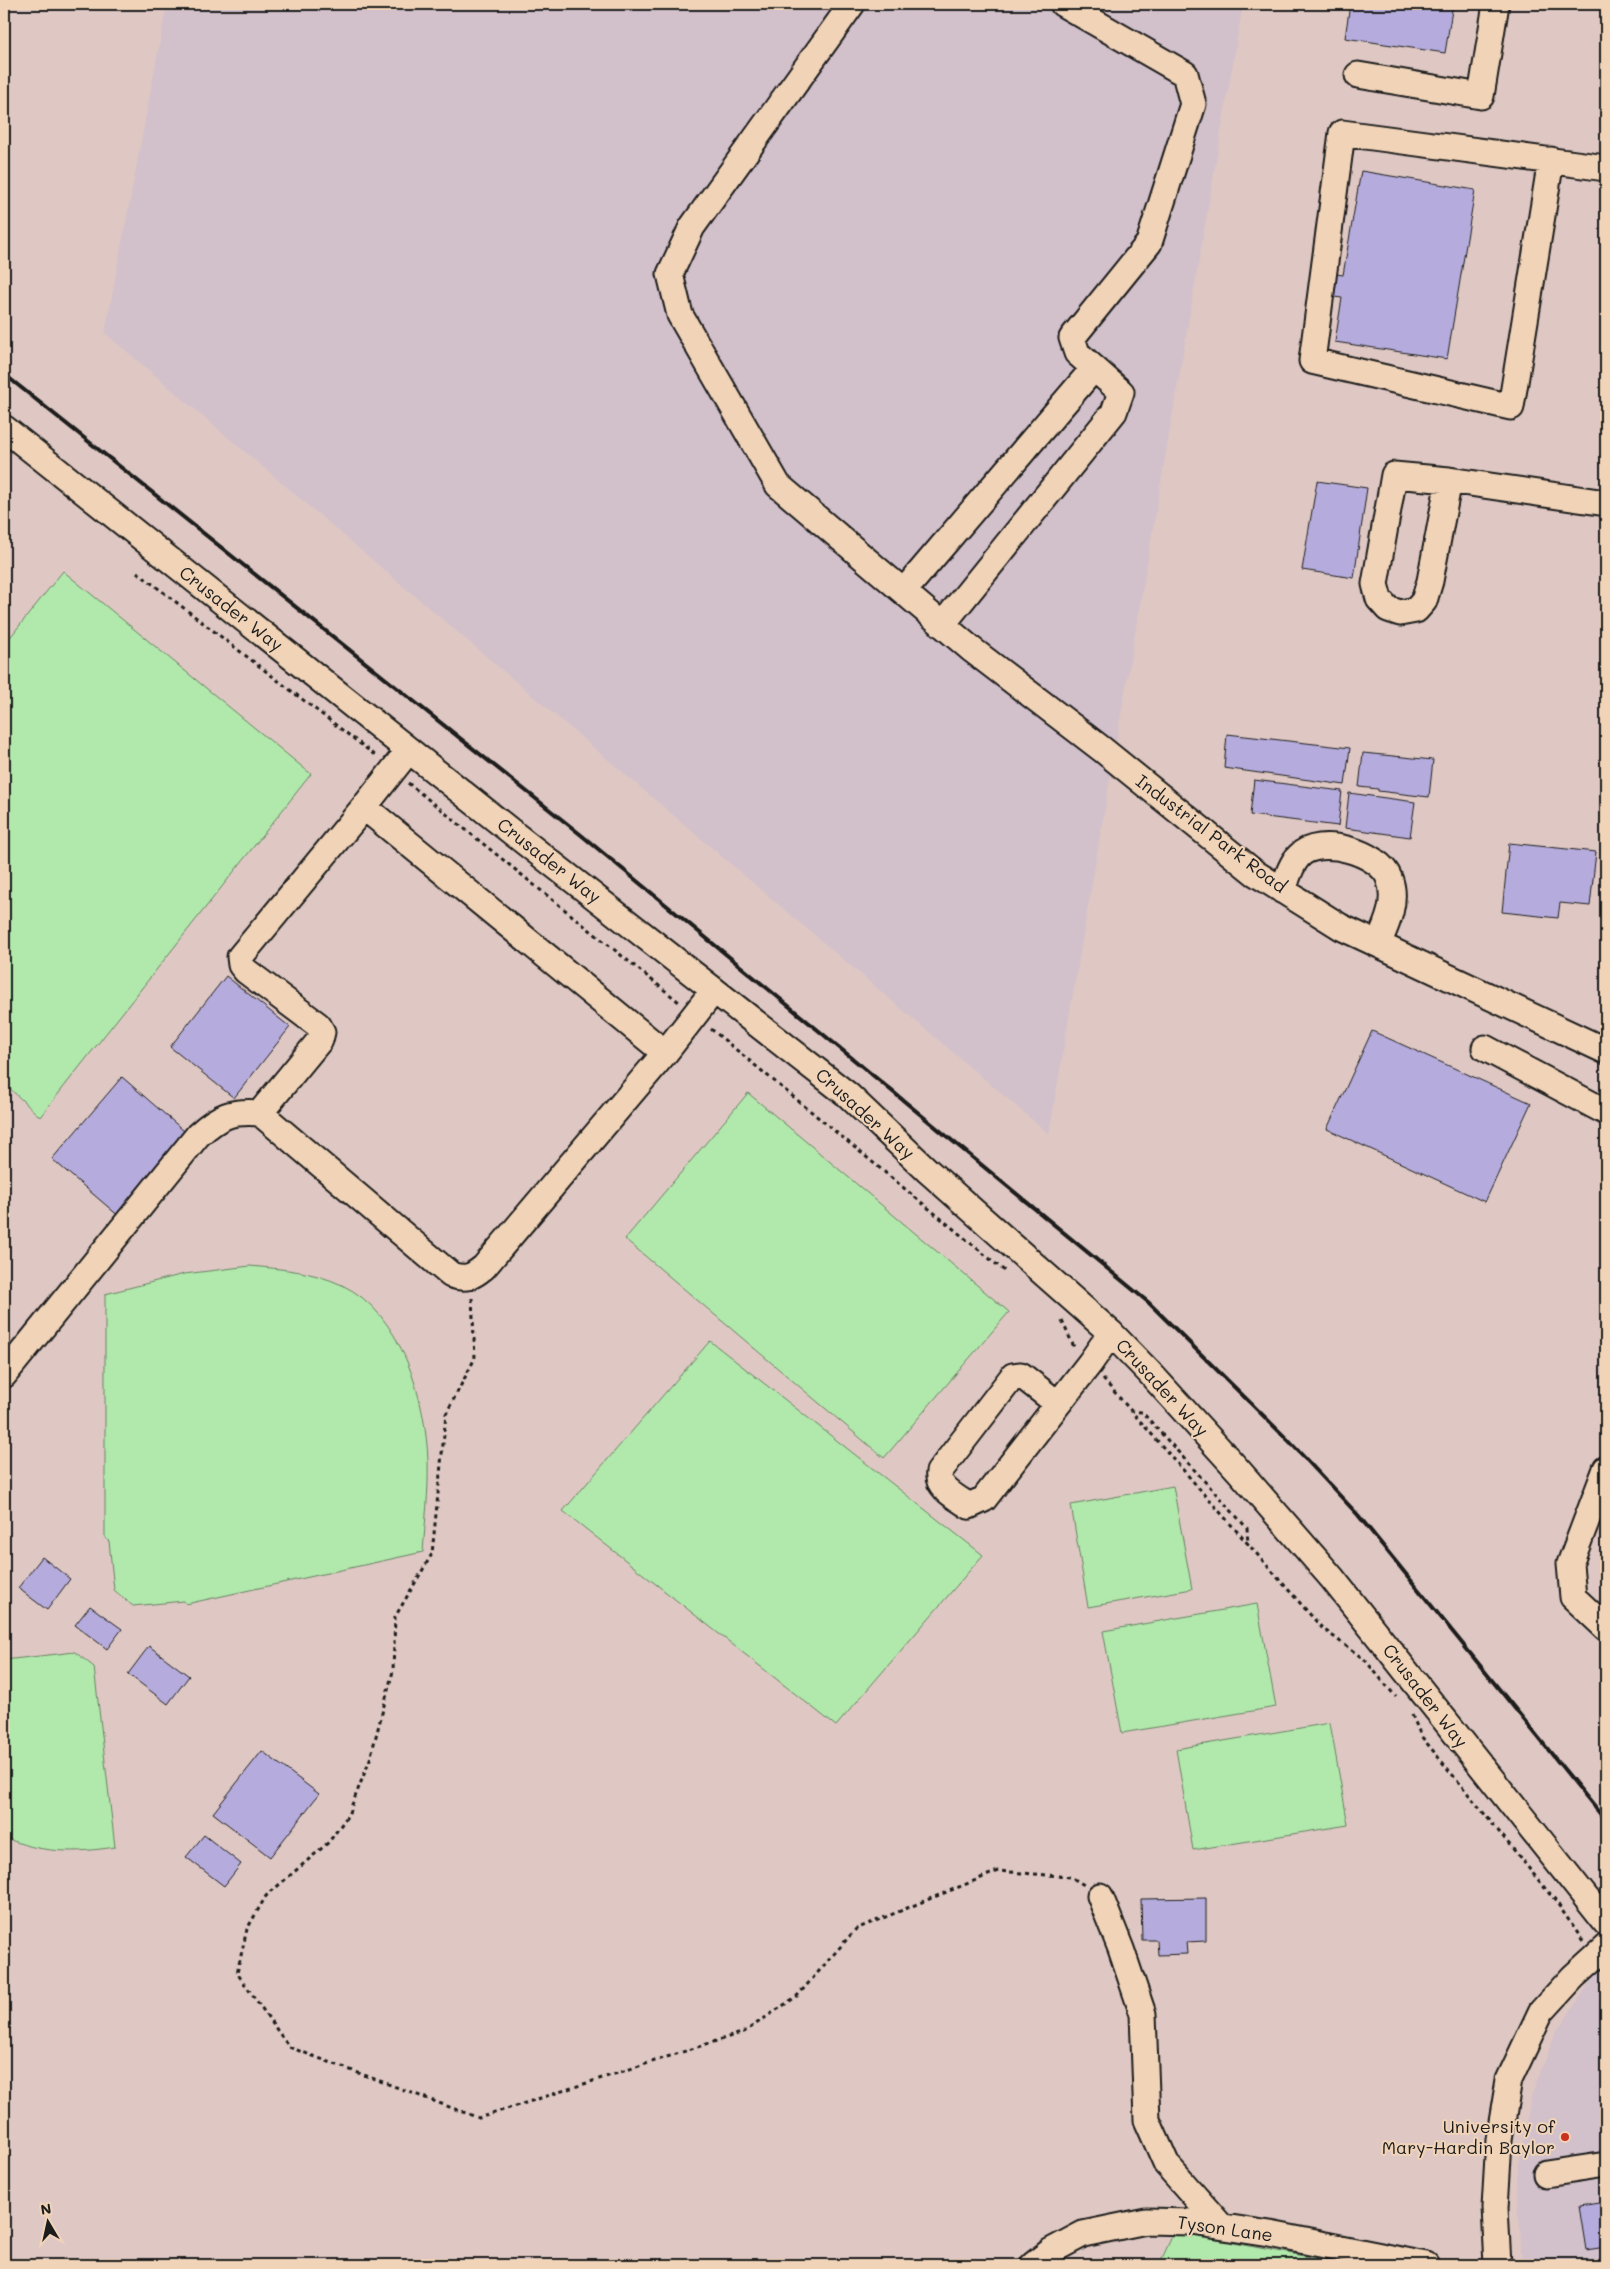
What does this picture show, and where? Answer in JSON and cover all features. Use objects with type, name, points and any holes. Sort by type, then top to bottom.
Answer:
[{"type":"street","name":"Industrial Park Road","points":[[852,4],[692,227],[670,274],[680,315],[778,485],[971,649],[1103,750],[1255,873],[1341,927],[1606,1051]]},
{"type":"street","points":[[942,624],[1114,412],[1121,392],[1077,353],[1072,338],[1150,243],[1193,104],[1185,74],[1063,4]]},
{"type":"street","points":[[1358,75],[1481,96],[1496,4]]},
{"type":"street","points":[[1551,160],[1512,407],[1312,361],[1342,133],[1551,160],[1606,168]]},
{"type":"street","points":[[904,592],[1094,368]]},
{"type":"street","name":"Crusader Way","points":[[4,428],[408,750],[848,1095],[928,1171],[1111,1333],[1220,1450],[1332,1578],[1606,1923]]},
{"type":"street","points":[[1449,480],[1430,582],[1424,600],[1416,610],[1400,613],[1388,609],[1379,599],[1375,584],[1394,475],[1449,480],[1606,503]]},
{"type":"street","points":[[260,1114],[320,1040],[322,1032],[318,1025],[246,971],[241,965],[240,957],[364,807],[408,750]]},
{"type":"street","points":[[364,807],[665,1054]]},
{"type":"street","points":[[1283,891],[1290,870],[1299,856],[1309,849],[1326,847],[1368,855],[1382,865],[1389,878],[1392,892],[1391,912],[1378,944]]},
{"type":"street","points":[[4,1375],[198,1135],[213,1122],[225,1115],[242,1112],[260,1114],[451,1275],[460,1278],[472,1277],[484,1267],[665,1054],[714,990]]},
{"type":"street","points":[[1486,1048],[1606,1112]]},
{"type":"street","points":[[1058,1404],[1022,1375],[1014,1376],[939,1472],[938,1478],[941,1485],[969,1506],[984,1499],[1090,1364],[1111,1333]]},
{"type":"street","points":[[1606,1469],[1570,1564],[1573,1597],[1606,1628]]},
{"type":"street","points":[[1100,1896],[1121,1949],[1143,2014],[1147,2120],[1167,2165],[1221,2226]]},
{"type":"street","points":[[1498,2265],[1496,2208],[1498,2149],[1510,2080],[1541,2012],[1573,1977],[1600,1952]]},
{"type":"street","points":[[1546,2174],[1606,2165]]},
{"type":"street","name":"Tyson Lane","points":[[1033,2265],[1051,2251],[1083,2234],[1146,2221],[1192,2222],[1221,2226],[1426,2265]]},
{"type":"path","points":[[137,572],[393,770],[695,1015],[1015,1279]]},
{"type":"path","points":[[472,1277],[475,1358],[446,1414],[432,1554],[395,1617],[393,1671],[370,1759],[348,1815],[330,1842],[266,1896],[247,1928],[237,1974],[289,2047],[479,2118],[744,2032],[797,1996],[856,1930],[998,1871],[1071,1877],[1100,1896]]},
{"type":"path","points":[[1060,1315],[1074,1348],[1090,1364],[1129,1412],[1322,1628],[1365,1660],[1400,1702]]},
{"type":"path","points":[[1129,1412],[1142,1412],[1247,1528],[1248,1545]]},
{"type":"path","points":[[1406,1708],[1412,1715],[1421,1736],[1557,1903],[1600,1952]]},
{"type":"shaded area","points":[[167,4],[1243,4],[1049,1134],[105,333]]},
{"type":"shaded area","name":"University of Mary-Hardin Baylor","points":[[1606,1959],[1606,2265],[1522,2265],[1517,2176],[1531,2097],[1556,2032]]},
{"type":"green space","points":[[63,571],[311,774],[40,1117],[4,1083],[4,645]]},
{"type":"green space","points":[[748,1093],[1009,1312],[884,1458],[625,1239]]},
{"type":"green space","points":[[250,1266],[308,1274],[342,1285],[363,1298],[380,1316],[395,1337],[407,1361],[416,1386],[426,1437],[428,1484],[423,1552],[186,1604],[184,1601],[133,1606],[114,1590],[109,1541],[105,1538],[105,1294],[184,1274]]},
{"type":"green space","points":[[710,1341],[983,1555],[836,1726],[563,1511]]},
{"type":"green space","points":[[1173,1486],[1192,1589],[1088,1607],[1071,1505]]},
{"type":"green space","points":[[1257,1604],[1276,1707],[1122,1733],[1103,1631]]},
{"type":"green space","points":[[75,1652],[94,1667],[115,1847],[59,1851],[31,1847],[4,1837],[4,1660]]},
{"type":"green space","points":[[1330,1723],[1348,1825],[1193,1850],[1176,1749]]},
{"type":"green space","points":[[1174,2232],[1326,2260],[1327,2265],[1159,2265]]},
{"type":"building","points":[[1350,4],[1453,4],[1445,53],[1345,38]]},
{"type":"building","points":[[1361,171],[1475,190],[1447,359],[1335,342],[1342,298],[1326,296],[1330,273],[1343,275]]},
{"type":"building","points":[[1317,481],[1367,488],[1354,578],[1302,570]]},
{"type":"building","points":[[1227,734],[1350,748],[1345,785],[1224,768]]},
{"type":"building","points":[[1363,753],[1433,760],[1429,797],[1359,787]]},
{"type":"building","points":[[1254,780],[1342,791],[1338,826],[1250,815]]},
{"type":"building","points":[[1349,793],[1415,802],[1410,837],[1345,828]]},
{"type":"building","points":[[1509,843],[1596,852],[1590,906],[1560,903],[1558,918],[1502,912]]},
{"type":"building","points":[[226,976],[290,1027],[234,1098],[170,1047]]},
{"type":"building","points":[[1372,1031],[1531,1103],[1485,1202],[1327,1129]]},
{"type":"building","points":[[122,1077],[191,1137],[121,1218],[52,1159]]},
{"type":"building","points":[[42,1557],[70,1579],[47,1610],[18,1588]]},
{"type":"building","points":[[90,1606],[122,1629],[107,1649],[75,1625]]},
{"type":"building","points":[[149,1646],[189,1676],[168,1704],[128,1674]]},
{"type":"building","points":[[262,1751],[319,1794],[270,1857],[213,1813]]},
{"type":"building","points":[[204,1835],[241,1864],[224,1886],[186,1857]]},
{"type":"building","points":[[1206,1898],[1206,1941],[1186,1942],[1187,1954],[1158,1955],[1157,1940],[1142,1940],[1141,1899]]},
{"type":"building","points":[[1606,2202],[1606,2247],[1586,2250],[1579,2206]]},
{"type":"railway","points":[[4,374],[580,834],[1148,1302],[1288,1440],[1358,1515],[1606,1821]]},
{"type":"place","name":"University of Mary-Hardin Baylor","points":[[1565,2137]]}]
